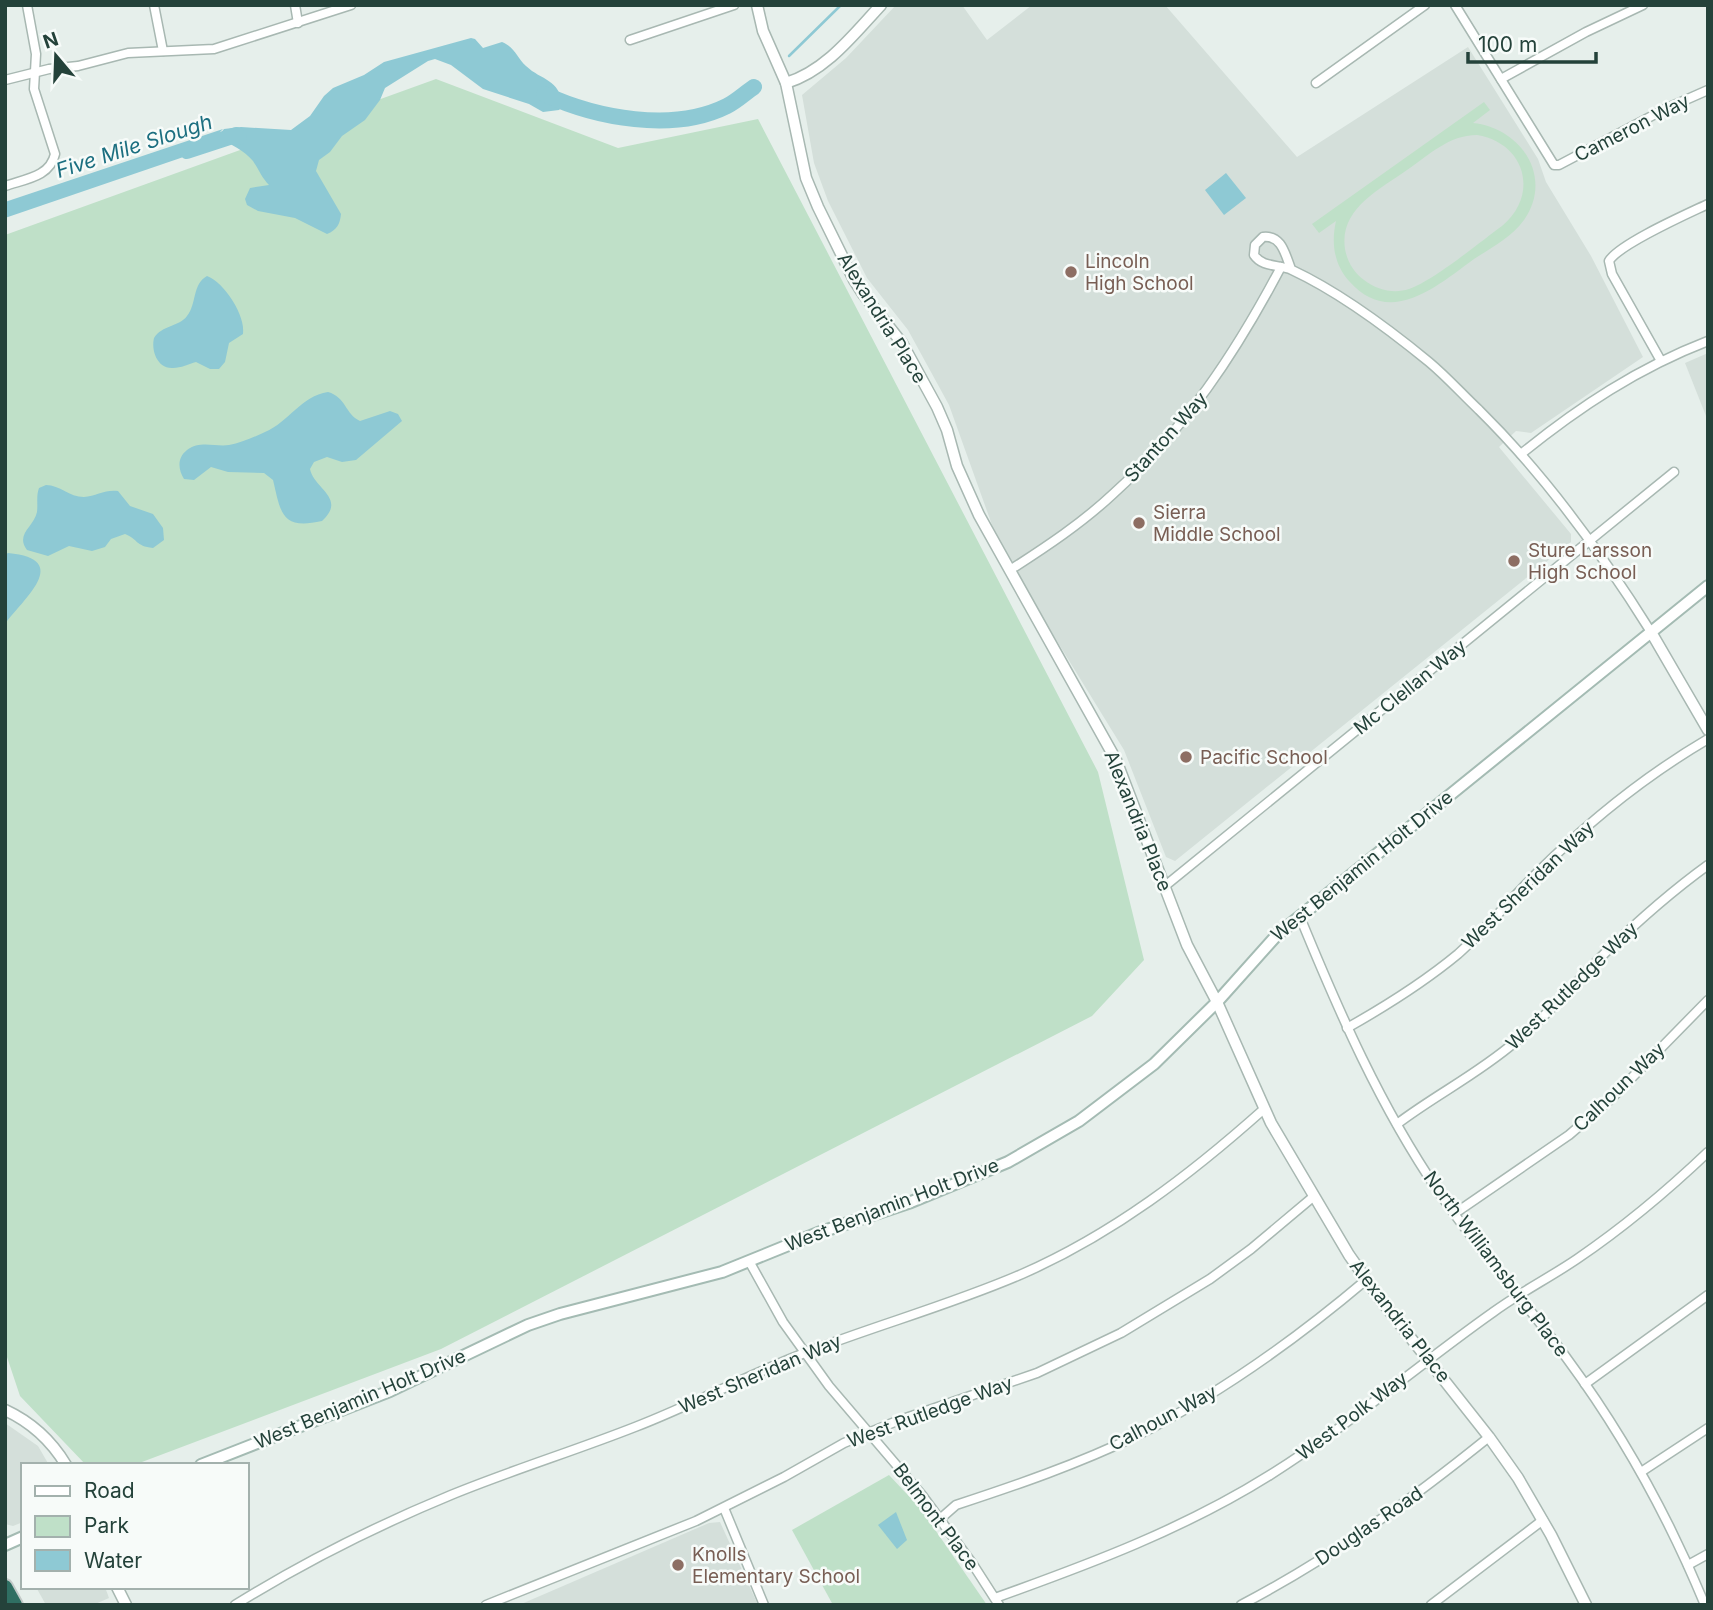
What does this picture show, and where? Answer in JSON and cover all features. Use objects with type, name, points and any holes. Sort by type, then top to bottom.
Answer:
[{"type":"highway","points":[[5,1587],[15,1605]]},
{"type":"main road","name":"West Benjamin Holt Drive","points":[[206,1463],[390,1391],[527,1325],[583,1307],[722,1272],[818,1233],[957,1184],[1038,1146],[1079,1121],[1154,1064],[1217,1002],[1266,946],[1300,916],[1708,586]]},
{"type":"main road","points":[[5,1545],[21,1538]]},
{"type":"street","points":[[5,186],[43,173],[51,165],[54,149],[34,89],[36,54],[27,5]]},
{"type":"street","points":[[154,5],[163,51]]},
{"type":"street","points":[[295,5],[298,23]]},
{"type":"street","points":[[5,80],[128,53],[214,50],[351,5]]},
{"type":"street","points":[[630,40],[734,5]]},
{"type":"street","name":"Alexandria Place","points":[[757,5],[763,31],[786,83],[806,178],[818,207],[854,280],[897,335],[937,407],[969,495],[1116,760],[1187,944],[1217,1002],[1264,1109],[1313,1197],[1366,1280],[1489,1437],[1543,1520],[1586,1605]]},
{"type":"street","points":[[786,83],[806,75],[831,57],[881,5]]},
{"type":"street","points":[[1316,83],[1424,5]]},
{"type":"street","points":[[1455,5],[1501,79],[1586,32],[1643,5]]},
{"type":"street","name":"Cameron Way","points":[[1501,79],[1551,162],[1557,165],[1665,109],[1708,90]]},
{"type":"street","points":[[1661,361],[1612,274],[1609,261],[1615,254],[1645,236],[1708,204]]},
{"type":"street","points":[[1291,269],[1281,243],[1272,237],[1263,237],[1255,245],[1254,255],[1260,262],[1291,269],[1329,291],[1429,362],[1521,454],[1590,541],[1650,632],[1708,730]]},
{"type":"street","name":"Stanton Way","points":[[1010,570],[1113,495],[1156,452],[1195,408],[1222,370],[1280,267]]},
{"type":"street","points":[[1521,454],[1599,395],[1661,361],[1708,341]]},
{"type":"street","name":"Mc Clellan Way","points":[[1165,886],[1674,472]]},
{"type":"street","name":"West Sheridan Way","points":[[1348,1028],[1425,980],[1479,934],[1559,852],[1607,809],[1708,739]]},
{"type":"street","name":"West Rutledge Way","points":[[1397,1124],[1463,1082],[1515,1043],[1648,912],[1708,865]]},
{"type":"street","name":"North Williamsburg Place","points":[[1300,916],[1348,1028],[1397,1124],[1454,1214],[1586,1384],[1641,1472],[1689,1566],[1705,1605]]},
{"type":"street","name":"Calhoun Way","points":[[1454,1214],[1579,1126],[1635,1076],[1708,1000]]},
{"type":"street","name":"West Sheridan Way","points":[[235,1605],[341,1546],[404,1515],[510,1472],[659,1418],[804,1353],[1020,1275],[1079,1245],[1149,1203],[1264,1109]]},
{"type":"street","name":"West Polk Way","points":[[997,1601],[1128,1548],[1220,1504],[1308,1450],[1517,1296],[1616,1232],[1708,1152]]},
{"type":"street","name":"West Rutledge Way","points":[[486,1605],[649,1542],[724,1508],[868,1432],[1037,1373],[1121,1333],[1210,1279],[1313,1197]]},
{"type":"street","name":"Belmont Place","points":[[749,1261],[777,1312],[804,1353],[940,1518],[997,1601]]},
{"type":"street","name":"Calhoun Way","points":[[940,1518],[956,1505],[1074,1463],[1188,1408],[1266,1359],[1366,1280]]},
{"type":"street","points":[[1586,1384],[1708,1295]]},
{"type":"street","points":[[5,1410],[43,1434],[65,1463]]},
{"type":"street","points":[[1641,1472],[1708,1429]]},
{"type":"street","name":"Douglas Road","points":[[1241,1605],[1295,1576],[1361,1534],[1410,1500],[1489,1437]]},
{"type":"street","points":[[724,1508],[764,1605]]},
{"type":"street","points":[[1431,1605],[1543,1520]]},
{"type":"street","points":[[1689,1566],[1708,1554]]},
{"type":"street","points":[[118,1589],[126,1605]]},
{"type":"shaded area","name":"Lincoln High School","points":[[896,5],[962,5],[987,40],[1032,5],[1165,5],[1297,157],[1468,47],[1538,159],[1546,182],[1591,256],[1643,357],[1531,433],[1516,431],[1499,447],[1571,534],[1571,542],[1175,861],[1166,857],[1124,750],[1001,550],[949,405],[908,330],[867,278],[828,201],[814,163],[802,95],[846,58]]},
{"type":"shaded area","points":[[1708,353],[1708,421],[1685,363]]},
{"type":"shaded area","points":[[5,1423],[38,1446],[48,1463],[21,1463],[21,1523],[13,1526],[5,1524]]},
{"type":"shaded area","name":"Knolls Elementary School","points":[[720,1522],[758,1605],[519,1605],[709,1523]]},
{"type":"shaded area","points":[[37,1589],[106,1589],[109,1598],[93,1605],[46,1605]]},
{"type":"green space","points":[[436,79],[618,148],[758,119],[1098,772],[1144,960],[1092,1016],[441,1349],[139,1463],[84,1463],[20,1396],[5,1351],[5,235]]},
{"type":"green space","points":[[1484,102],[1490,110],[1473,123],[1505,134],[1528,157],[1534,172],[1532,204],[1514,232],[1429,290],[1397,302],[1381,301],[1365,295],[1349,281],[1340,268],[1335,253],[1336,221],[1319,233],[1312,224]],"holes":[[[1477,135],[1506,148],[1522,171],[1521,199],[1514,213],[1502,226],[1443,270],[1409,289],[1380,289],[1357,274],[1346,253],[1345,235],[1348,223],[1363,202],[1448,142]]]},
{"type":"green space","points":[[889,1475],[920,1508],[987,1605],[833,1605],[792,1530]]},
{"type":"water","points":[[471,38],[483,48],[502,42],[510,47],[526,66],[554,85],[563,106],[559,110],[543,112],[529,104],[483,89],[451,65],[435,59],[428,61],[385,88],[380,100],[365,120],[342,136],[330,152],[319,160],[316,171],[341,214],[336,229],[327,234],[295,218],[258,211],[247,205],[245,199],[250,188],[269,185],[249,157],[220,138],[219,135],[224,129],[241,127],[291,130],[310,116],[333,88],[364,75],[384,62]]},
{"type":"water","name":"Five Mile Slough","points":[[223,129],[201,151],[5,218],[5,202]]},
{"type":"water","points":[[1226,173],[1246,198],[1224,215],[1205,190]]},
{"type":"water","points":[[207,276],[214,279],[232,300],[241,318],[243,334],[229,343],[225,362],[219,369],[210,369],[196,362],[176,368],[167,367],[156,358],[154,338],[161,331],[184,320],[199,284]]},
{"type":"water","points":[[328,392],[334,394],[360,421],[390,411],[398,414],[402,421],[356,460],[342,462],[327,457],[314,462],[310,469],[327,494],[331,506],[322,521],[291,521],[281,510],[273,480],[264,473],[228,472],[211,467],[194,480],[184,479],[180,460],[187,450],[202,445],[229,445],[252,438],[273,428],[310,399]]},
{"type":"water","points":[[46,485],[84,497],[118,491],[130,506],[153,514],[163,528],[164,540],[153,548],[143,546],[125,534],[111,539],[105,547],[92,551],[69,546],[48,556],[27,550],[24,535],[37,512],[39,488]]},
{"type":"water","points":[[8,553],[28,557],[38,563],[41,572],[31,593],[5,624],[5,555]]},
{"type":"water","points":[[896,1512],[907,1540],[897,1549],[878,1525]]},
{"type":"waterway","name":"Five Mile Slough","points":[[789,56],[841,5]]},
{"type":"waterway","name":"Five Mile Slough","points":[[544,94],[587,110],[635,119],[659,120],[706,114],[731,104],[754,87]]},
{"type":"waterway","name":"Five Mile Slough","points":[[187,151],[236,135],[239,137]]},
{"type":"place","name":"Lincoln High School","points":[[1071,272]]},
{"type":"place","name":"Sierra Middle School","points":[[1139,523]]},
{"type":"place","name":"Sture Larsson High School","points":[[1514,561]]},
{"type":"place","name":"Pacific School","points":[[1186,757]]},
{"type":"place","name":"Knolls Elementary School","points":[[678,1565]]}]
